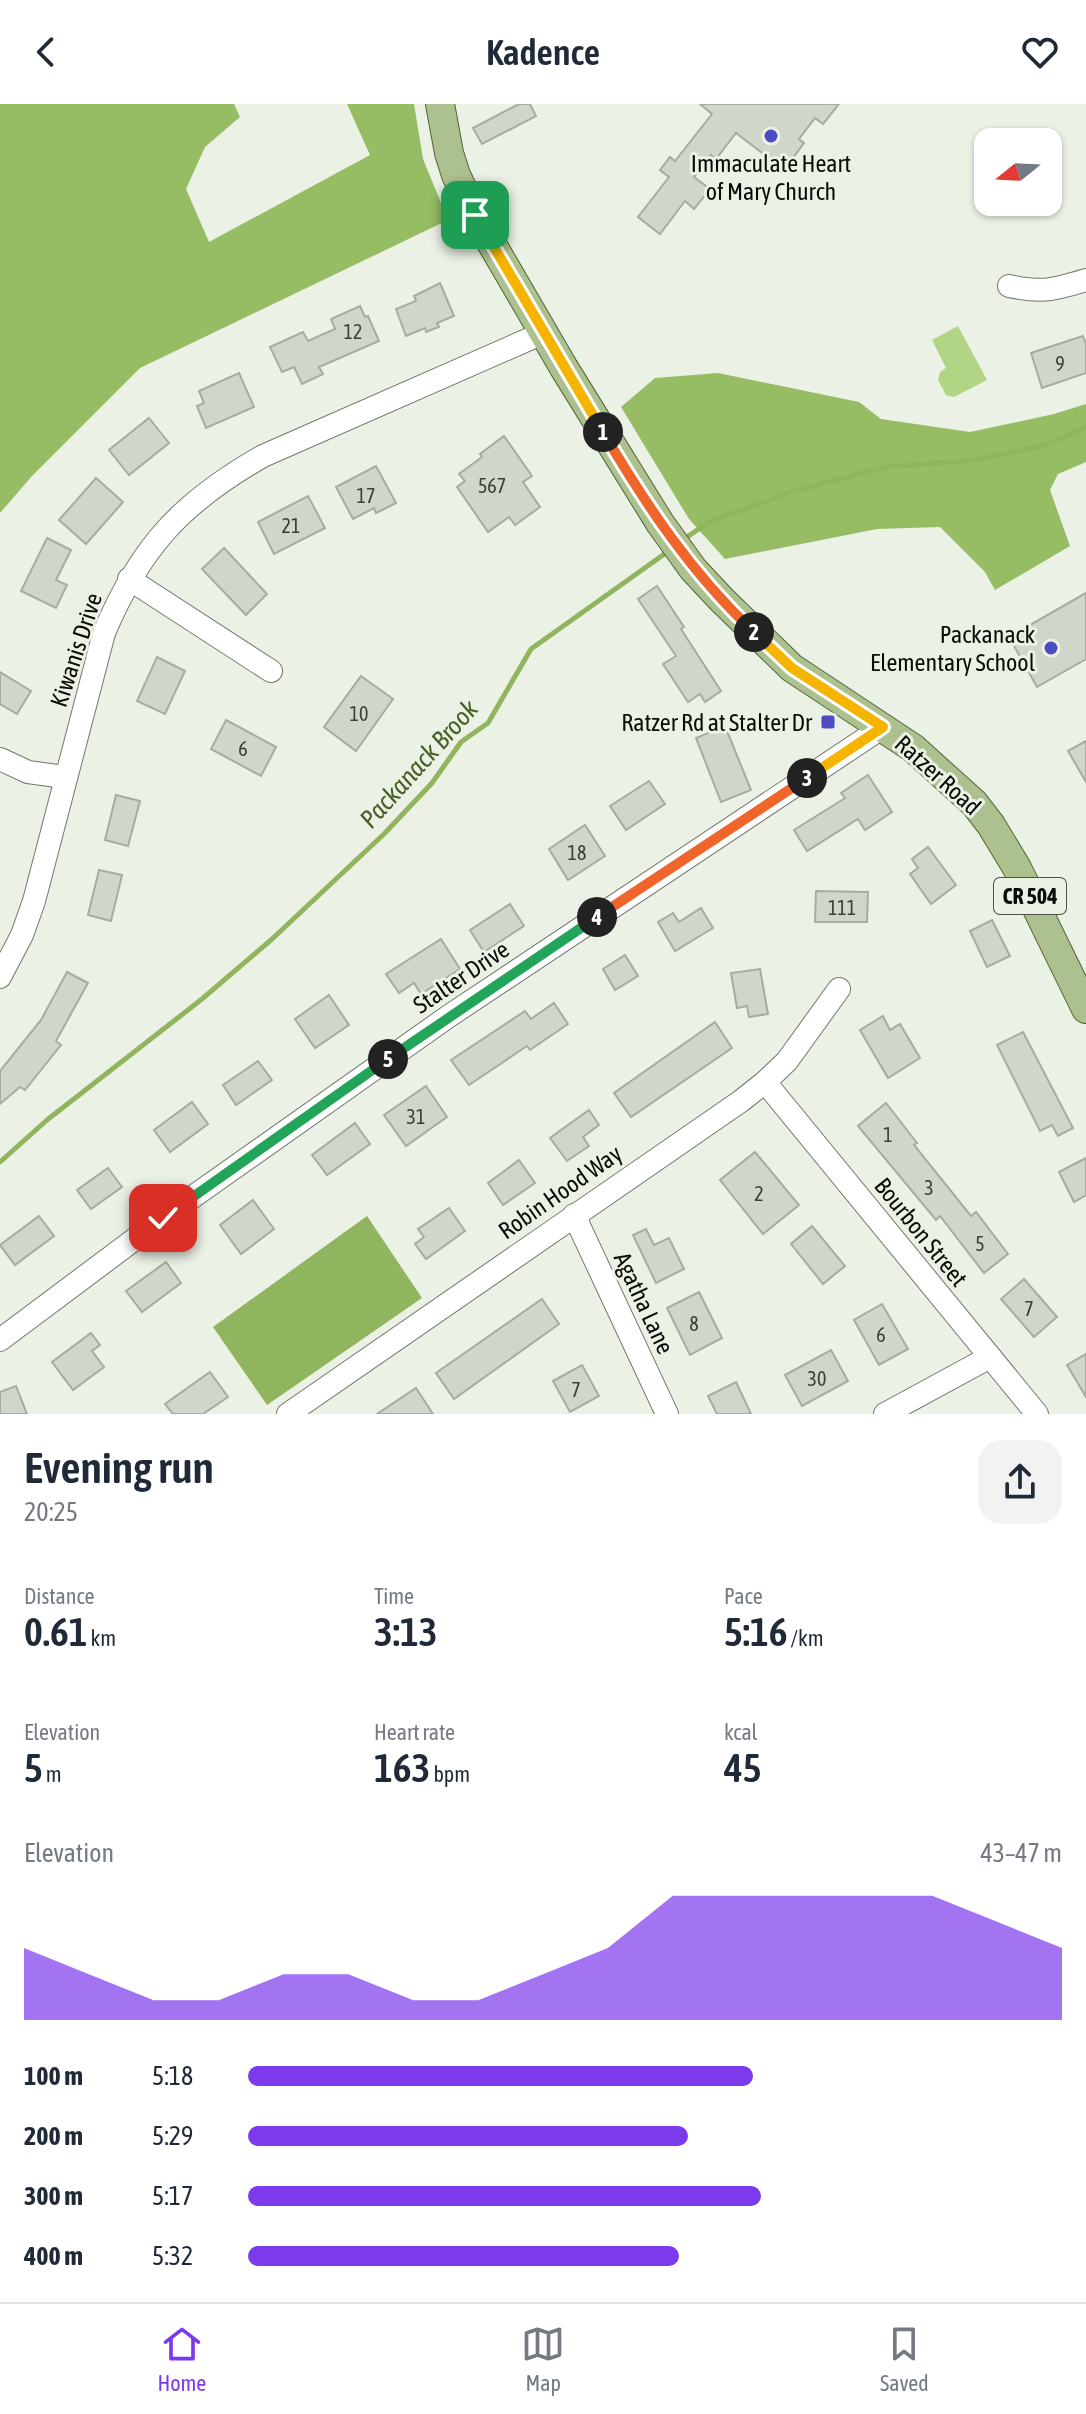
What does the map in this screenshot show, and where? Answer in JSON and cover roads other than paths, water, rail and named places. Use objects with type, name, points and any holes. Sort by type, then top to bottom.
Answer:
[{"type":"main road","name":"Ratzer Road","points":[[440,104],[449,153],[475,215],[637,488],[678,548],[722,600],[792,668],[913,748],[956,785],[986,818],[1078,972],[1086,1009]]},
{"type":"street","points":[[1009,286],[1034,291],[1086,280]]},
{"type":"street","name":"Kiwanis Drive","points":[[0,977],[22,935],[34,901],[104,633],[117,600],[153,543],[202,495],[263,456],[543,333]]},
{"type":"street","points":[[129,579],[271,671]]},
{"type":"street","name":"Stalter Drive","points":[[0,1340],[163,1218],[449,1016],[883,727]]},
{"type":"street","points":[[0,759],[28,772],[65,777]]},
{"type":"street","name":"Robin Hood Way","points":[[288,1414],[765,1082],[787,1061],[839,989]]},
{"type":"street","name":"Bourbon Street","points":[[765,1082],[1037,1414]]},
{"type":"street","name":"Agatha Lane","points":[[574,1215],[667,1414]]},
{"type":"street","points":[[885,1414],[990,1357]]},
{"type":"waterway","name":"Packanack Brook","points":[[684,539],[709,522],[794,491],[886,467],[976,460],[1046,445],[1086,427]]},
{"type":"waterway","name":"Packanack Brook","points":[[0,1162],[47,1120],[202,999],[271,940],[384,834],[432,783],[461,742],[488,723],[531,649],[670,550]]},
{"type":"place","name":"Immaculate Heart of Mary Church","points":[[771,136]]},
{"type":"place","name":"Packanack Elementary School","points":[[1051,648]]},
{"type":"place","name":"Ratzer Rd at Stalter Dr","points":[[828,722]]}]
